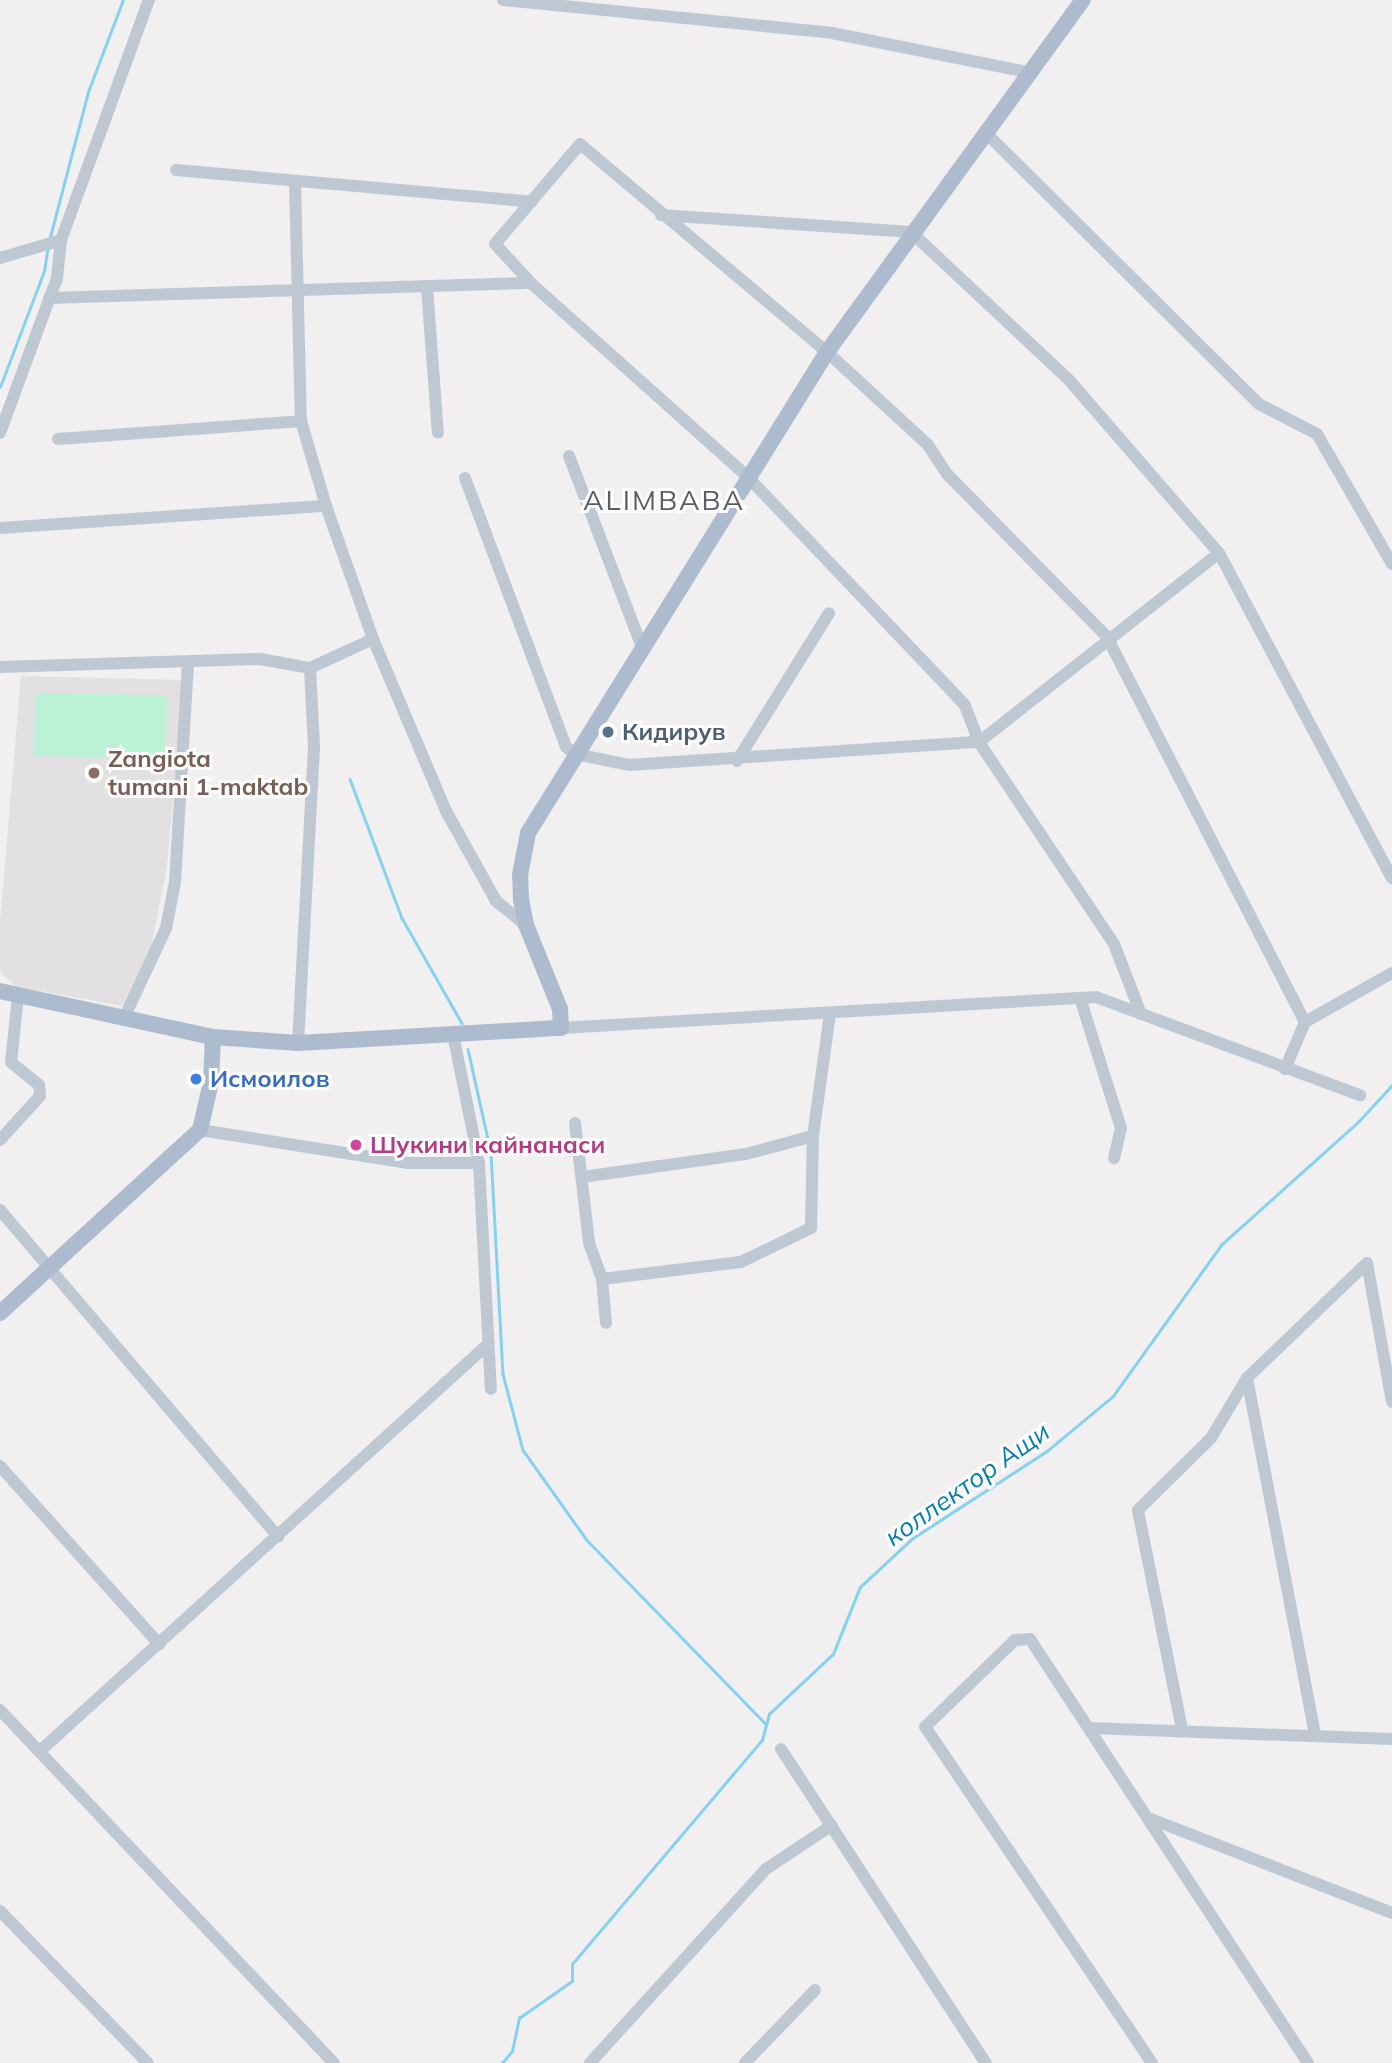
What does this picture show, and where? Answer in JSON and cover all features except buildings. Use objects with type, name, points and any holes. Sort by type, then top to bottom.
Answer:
[{"type":"main road","points":[[0,991],[123,1020],[213,1037],[298,1043],[561,1028],[560,1009],[526,925],[520,875],[528,833],[827,352],[911,232],[1083,0]]},
{"type":"main road","points":[[0,1313],[200,1130],[211,1082],[213,1037]]},
{"type":"street","points":[[0,433],[57,278],[57,242],[149,0]]},
{"type":"street","points":[[502,0],[832,33],[1028,72]]},
{"type":"street","points":[[986,134],[1259,404],[1317,433],[1392,564]]},
{"type":"street","points":[[1141,1014],[1114,944],[979,742],[965,705],[749,478],[531,283],[495,244],[580,144],[660,215],[827,352],[928,445],[947,474],[1107,637],[1305,1022]]},
{"type":"street","points":[[176,170],[532,202]]},
{"type":"street","points":[[295,182],[301,421],[326,506],[373,639],[446,811],[496,901],[526,925]]},
{"type":"street","points":[[660,215],[911,232],[1069,380],[1219,553],[1392,878]]},
{"type":"street","points":[[0,258],[57,242]]},
{"type":"street","points":[[49,298],[531,283]]},
{"type":"street","points":[[427,288],[438,433]]},
{"type":"street","points":[[58,439],[301,421]]},
{"type":"street","points":[[569,456],[642,647]]},
{"type":"street","points":[[466,478],[566,747],[575,754],[629,765],[737,761],[979,742],[1107,637],[1219,553]]},
{"type":"street","points":[[0,528],[326,506]]},
{"type":"street","points":[[737,761],[829,613]]},
{"type":"street","points":[[0,667],[260,659],[310,668],[373,639]]},
{"type":"street","points":[[123,1020],[166,928],[175,882],[188,663]]},
{"type":"street","points":[[298,1043],[314,747],[310,668]]},
{"type":"street","points":[[1285,1069],[1305,1022],[1392,973]]},
{"type":"street","points":[[0,1140],[40,1096],[39,1085],[11,1062],[18,997]]},
{"type":"street","points":[[561,1028],[1096,997],[1360,1095]]},
{"type":"street","points":[[1080,998],[1121,1128],[1114,1158]]},
{"type":"street","points":[[602,1279],[741,1262],[811,1228],[813,1136],[830,1013]]},
{"type":"street","points":[[453,1034],[479,1163],[485,1347],[491,1389]]},
{"type":"street","points":[[575,1123],[589,1243],[602,1279],[606,1323]]},
{"type":"street","points":[[200,1130],[408,1163],[479,1163]]},
{"type":"street","points":[[582,1177],[746,1153],[813,1136]]},
{"type":"street","points":[[0,1210],[278,1537]]},
{"type":"street","points":[[1182,1729],[1138,1510],[1211,1438],[1247,1378],[1367,1263],[1392,1402]]},
{"type":"street","points":[[40,1751],[485,1347]]},
{"type":"street","points":[[1247,1378],[1315,1735]]},
{"type":"street","points":[[0,1466],[159,1644]]},
{"type":"street","points":[[1152,2063],[925,1727],[1015,1640],[1030,1639],[1150,1818],[1308,2063]]},
{"type":"street","points":[[0,1710],[334,2063]]},
{"type":"street","points":[[1090,1728],[1182,1729],[1392,1739]]},
{"type":"street","points":[[781,1749],[986,2063]]},
{"type":"street","points":[[1150,1818],[1392,1913]]},
{"type":"street","points":[[590,2063],[766,1869],[832,1825]]},
{"type":"street","points":[[0,1911],[148,2063]]},
{"type":"street","points":[[745,2063],[815,1990]]},
{"type":"shaded area","name":"Zangiota tumani 1-maktab","points":[[21,676],[184,680],[167,866],[151,948],[122,1006],[15,986],[0,972],[0,923]]},
{"type":"green space","points":[[35,693],[167,695],[166,758],[34,756]]},
{"type":"waterway","points":[[50,237],[88,92],[123,0]]},
{"type":"waterway","points":[[0,387],[44,271],[48,247]]},
{"type":"waterway","points":[[350,779],[402,918],[462,1023]]},
{"type":"waterway","points":[[468,1049],[491,1153],[503,1374],[523,1450],[587,1540],[766,1724]]},
{"type":"waterway","name":"коллектор Ащи","points":[[502,2063],[512,2051],[519,2018],[572,1981],[572,1964],[762,1740],[769,1714],[833,1654],[860,1587],[913,1538],[1047,1451],[1113,1396],[1221,1245],[1358,1122],[1392,1085]]},
{"type":"place","name":"Кидирув","points":[[608,732]]},
{"type":"place","name":"Zangiota tumani 1-maktab","points":[[94,773]]},
{"type":"place","name":"Исмоилов","points":[[196,1079]]},
{"type":"place","name":"Шукини кайнанаси","points":[[356,1145]]},
{"type":"district","name":"ALIMBABA","points":[[664,500]]}]
